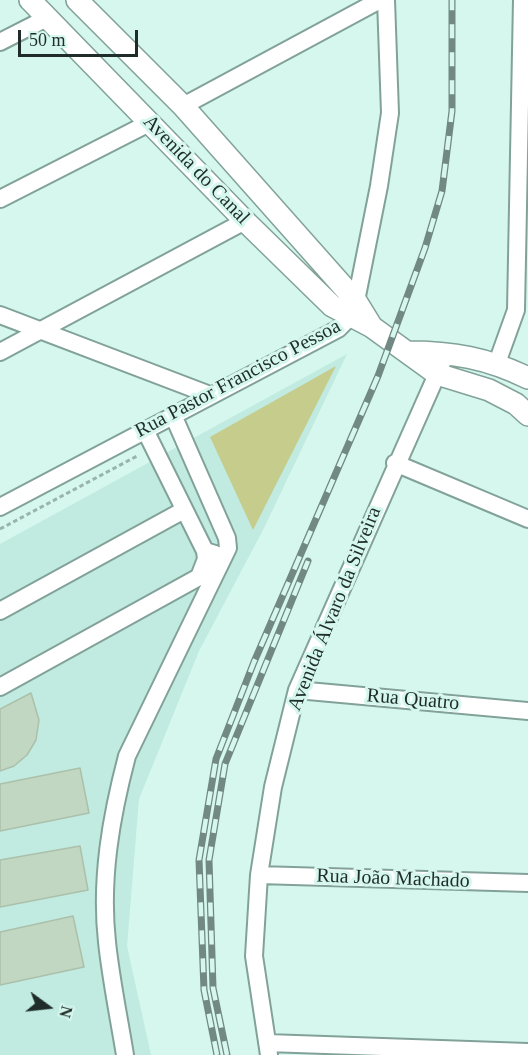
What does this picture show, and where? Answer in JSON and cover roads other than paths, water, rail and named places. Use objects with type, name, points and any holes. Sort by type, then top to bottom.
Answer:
[{"type":"main road","name":"Avenida do Canal","points":[[30,0],[246,222],[332,306],[353,309]]},
{"type":"main road","name":"Avenida do Canal","points":[[80,1],[183,106],[353,309],[372,327],[437,374],[489,390],[516,404],[528,415]]},
{"type":"main road","points":[[407,352],[446,352],[497,363],[528,378]]},
{"type":"street","points":[[183,106],[380,0]]},
{"type":"street","name":"Rua Pastor Francisco Pessoa","points":[[0,507],[339,329],[353,309],[379,186],[390,113],[386,0]]},
{"type":"street","points":[[497,363],[516,310],[524,128],[525,66],[522,0]]},
{"type":"street","points":[[0,42],[48,18]]},
{"type":"street","points":[[0,199],[149,123]]},
{"type":"street","points":[[0,352],[246,222]]},
{"type":"street","points":[[0,315],[210,395]]},
{"type":"street","name":"Avenida Álvaro da Silveira","points":[[268,1049],[254,956],[259,875],[273,787],[297,690],[395,463],[446,352]]},
{"type":"street","points":[[125,1055],[107,942],[105,890],[109,837],[118,790],[127,756],[226,556],[227,538],[173,415]]},
{"type":"street","points":[[0,687],[199,576],[204,568],[205,552],[145,430]]},
{"type":"street","points":[[395,463],[528,519]]},
{"type":"street","points":[[0,611],[184,510]]},
{"type":"street","points":[[205,552],[226,556]]},
{"type":"street","name":"Rua Quatro","points":[[297,690],[528,711]]},
{"type":"street","name":"Rua João Machado","points":[[259,875],[528,883]]},
{"type":"street","points":[[268,1049],[528,1052]]},
{"type":"railway","points":[[217,1055],[204,990],[199,860],[216,759],[254,662],[378,376],[425,248],[442,191],[452,111],[452,0]]},
{"type":"railway","points":[[227,1055],[213,988],[209,860],[225,764],[308,561]]}]
